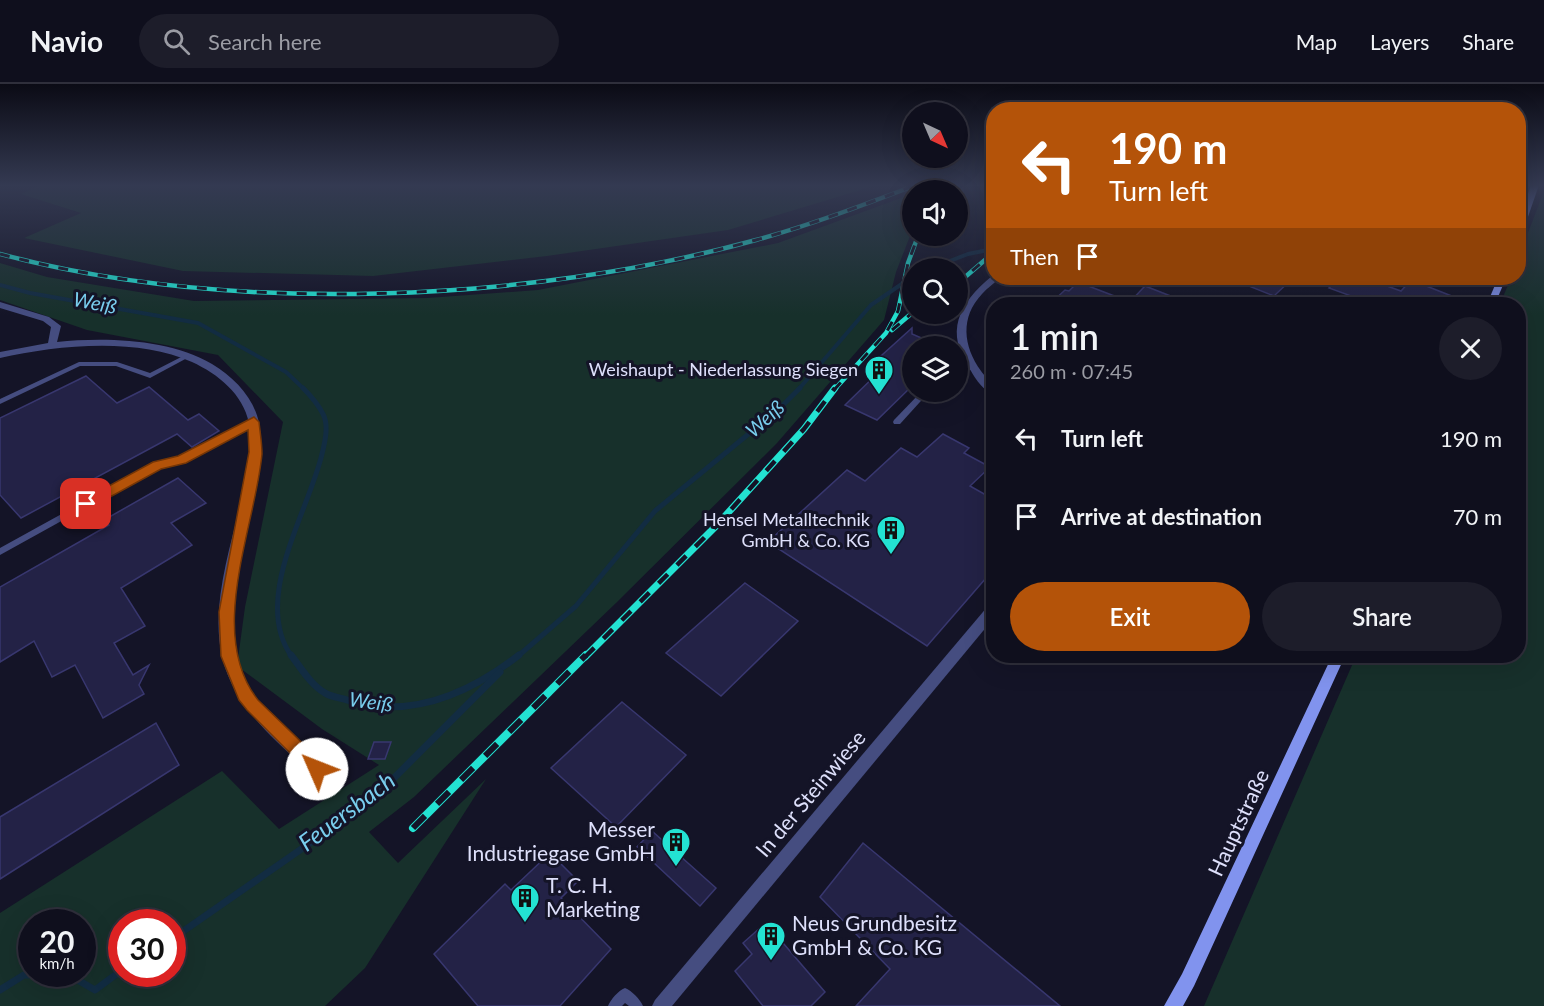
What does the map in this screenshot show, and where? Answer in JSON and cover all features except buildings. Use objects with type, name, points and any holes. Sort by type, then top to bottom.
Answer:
[{"type":"main road","name":"Hauptstraße","points":[[1173,1006],[1188,980],[1335,663]]},
{"type":"street","points":[[986,284],[968,302],[963,313],[960,331],[965,352],[972,367],[986,383]]},
{"type":"street","points":[[0,305],[46,319],[56,326],[52,345]]},
{"type":"street","points":[[0,356],[52,345],[121,343],[159,348],[187,356],[223,375],[243,396],[254,422],[256,452],[226,612],[229,656],[244,695],[317,769]]},
{"type":"street","name":"In der Steinwiese","points":[[661,1006],[986,618]]},
{"type":"lane","points":[[0,402],[79,364],[117,364],[150,376],[187,356]]},
{"type":"lane","points":[[968,368],[972,367]]},
{"type":"lane","points":[[897,422],[916,402]]},
{"type":"lane","points":[[0,552],[157,465],[181,460],[254,422]]},
{"type":"lane","points":[[614,1006],[625,994],[637,1006]]},
{"type":"green space","points":[[47,228],[735,228],[547,256],[373,276],[183,271],[24,238]]},
{"type":"green space","points":[[819,228],[902,228],[902,246],[906,246],[896,272],[884,320],[777,443],[616,603],[414,797],[369,832],[398,863],[486,779],[365,968],[325,1006],[0,1006],[0,913],[222,771],[279,829],[379,765],[322,729],[237,666],[245,607],[283,422],[218,355],[87,330],[0,300],[0,263],[47,277],[194,301],[427,298],[538,290],[778,243]]},
{"type":"green space","points":[[1530,228],[1544,228],[1544,1006],[1204,1006],[1353,663],[1526,663],[1526,297],[1503,297],[1508,285],[1526,285],[1526,238]]},
{"type":"waterway","name":"Weiß","points":[[958,258],[986,250]]},
{"type":"waterway","name":"Weiß","points":[[798,390],[871,305],[902,284]]},
{"type":"waterway","name":"Weiß","points":[[0,285],[30,293],[198,323],[286,372],[304,389]]},
{"type":"waterway","name":"Weiß","points":[[291,655],[281,634],[277,610],[280,583],[286,556],[322,454],[326,428],[321,410],[304,389]]},
{"type":"waterway","name":"Weiß","points":[[517,657],[576,606],[655,511],[779,409],[798,390]]},
{"type":"waterway","name":"Weiß","points":[[291,655],[311,681],[327,694],[370,705],[394,707],[416,705],[460,691],[500,669],[519,655]]},
{"type":"waterway","name":"Feuersbach","points":[[186,929],[333,827],[386,786],[500,672]]},
{"type":"waterway","name":"Feuersbach","points":[[0,990],[24,975],[69,975],[95,990],[108,980]]},
{"type":"railway","points":[[0,254],[89,273],[183,286],[280,293],[378,294],[477,288],[574,277],[667,261],[756,240],[794,228]]},
{"type":"railway","points":[[834,390],[886,333],[898,311],[908,263],[914,246]]},
{"type":"railway","points":[[968,275],[986,259]]},
{"type":"railway","points":[[892,330],[902,322]]},
{"type":"railway","points":[[585,657],[716,526],[804,429],[835,388]]},
{"type":"railway","points":[[413,828],[586,655]]},
{"type":"place","name":"Weishaupt - Niederlassung Siegen","points":[[879,396]]},
{"type":"place","name":"Hensel Metalltechnik GmbH & Co. KG","points":[[891,556]]},
{"type":"place","name":"Messer Industriegase GmbH","points":[[676,868]]},
{"type":"place","name":"T. C. H. Marketing","points":[[525,924]]},
{"type":"place","name":"Neus Grundbesitz GmbH & Co. KG","points":[[771,962]]},
{"type":"route","points":[[86,504],[157,465],[181,460],[237,428],[254,422],[256,452],[226,612],[229,656],[244,695],[260,714],[317,769]]}]
